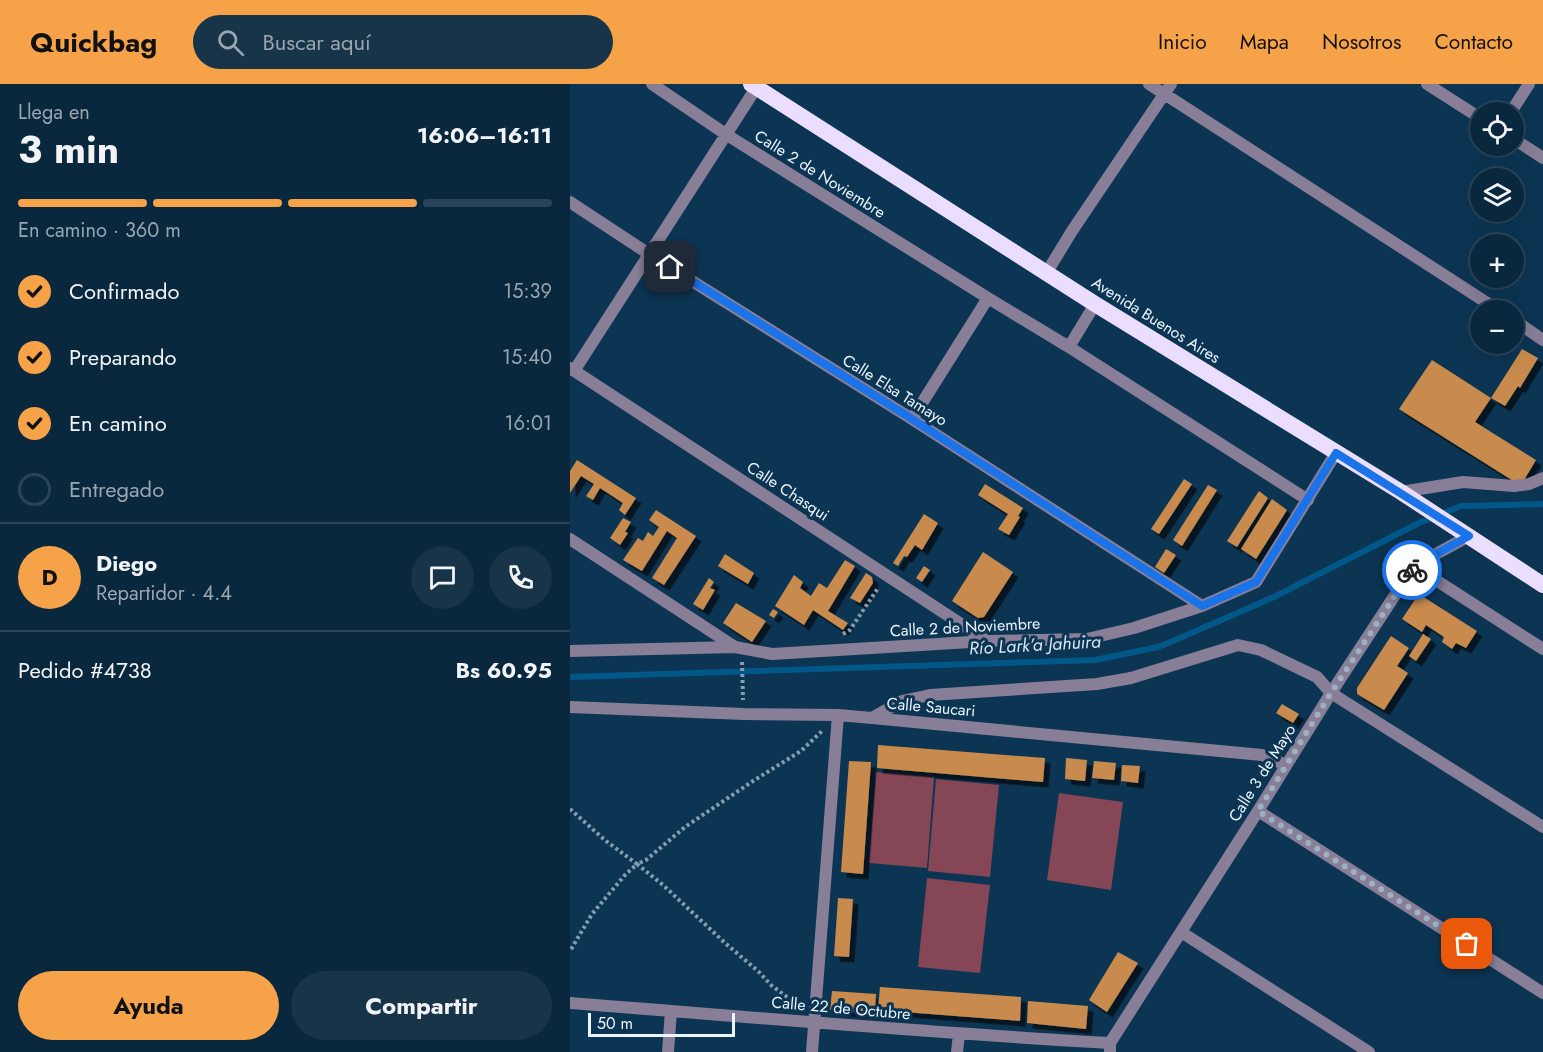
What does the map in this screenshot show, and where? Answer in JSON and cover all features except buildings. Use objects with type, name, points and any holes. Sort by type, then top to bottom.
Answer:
[{"type":"highway","name":"Avenida Buenos Aires","points":[[754,86],[1095,304],[1401,492],[1543,585]]},
{"type":"street","name":"Calle 2 de Noviembre","points":[[652,84],[727,135],[1069,347],[1308,500]]},
{"type":"street","points":[[1149,84],[1167,89],[1483,300]]},
{"type":"street","points":[[1427,84],[1470,112]]},
{"type":"street","points":[[1517,102],[1529,84]]},
{"type":"street","points":[[572,369],[727,135],[754,86]]},
{"type":"street","points":[[1047,272],[1167,89]]},
{"type":"street","points":[[1524,146],[1543,158]]},
{"type":"street","name":"Calle Elsa Tamayo","points":[[570,202],[1202,606]]},
{"type":"street","points":[[912,419],[988,298]]},
{"type":"street","points":[[1069,347],[1095,304]]},
{"type":"street","points":[[1524,328],[1543,340]]},
{"type":"street","name":"Calle Chasqui","points":[[572,369],[987,641]]},
{"type":"street","name":"Calle 2 de Noviembre","points":[[570,651],[738,651],[772,654],[987,641],[1087,639],[1134,628],[1202,606],[1256,582],[1336,453]]},
{"type":"street","points":[[1401,492],[1463,482],[1514,486],[1529,484],[1543,478]]},
{"type":"street","name":"Calle 3 de Mayo","points":[[1110,1048],[1180,932],[1414,566],[1463,532]]},
{"type":"street","points":[[570,539],[738,651]]},
{"type":"street","points":[[1414,566],[1543,649]]},
{"type":"street","points":[[872,718],[902,700],[930,695],[1097,684],[1131,678],[1238,645],[1261,650],[1317,677],[1331,693],[1543,827]]},
{"type":"street","name":"Calle Saucari","points":[[570,707],[872,718],[1262,755],[1286,765]]},
{"type":"street","points":[[812,1052],[838,716]]},
{"type":"street","points":[[1258,811],[1543,993]]},
{"type":"street","points":[[1180,932],[1369,1052]]},
{"type":"street","name":"Calle 22 de Octubre","points":[[570,1003],[1110,1048]]},
{"type":"street","points":[[668,1052],[671,1011]]},
{"type":"street","points":[[957,1052],[959,1034]]},
{"type":"path","points":[[840,637],[850,630],[886,575]]},
{"type":"path","points":[[738,651],[743,701]]},
{"type":"path","points":[[570,951],[592,915],[637,864],[646,860],[684,827],[801,751],[838,716]]},
{"type":"path","points":[[570,809],[606,841],[663,885],[771,985],[791,1000],[796,1007],[795,1020]]},
{"type":"shaded area","points":[[876,772],[934,777],[927,868],[869,863]]},
{"type":"shaded area","points":[[936,779],[999,785],[990,877],[928,871]]},
{"type":"shaded area","points":[[1059,793],[1123,802],[1111,890],[1047,880]]},
{"type":"shaded area","points":[[927,878],[990,885],[980,973],[918,967]]},
{"type":"waterway","name":"Río Lark’a Jahuira","points":[[570,677],[1095,660],[1158,647],[1173,641],[1274,597],[1419,523],[1461,506],[1543,504]]},
{"type":"way so far","points":[[1412,570],[1331,693],[1258,811],[1467,944]]},
{"type":"route","points":[[670,267],[912,419],[1202,606],[1256,582],[1336,453],[1469,536],[1414,566],[1412,570]]}]
